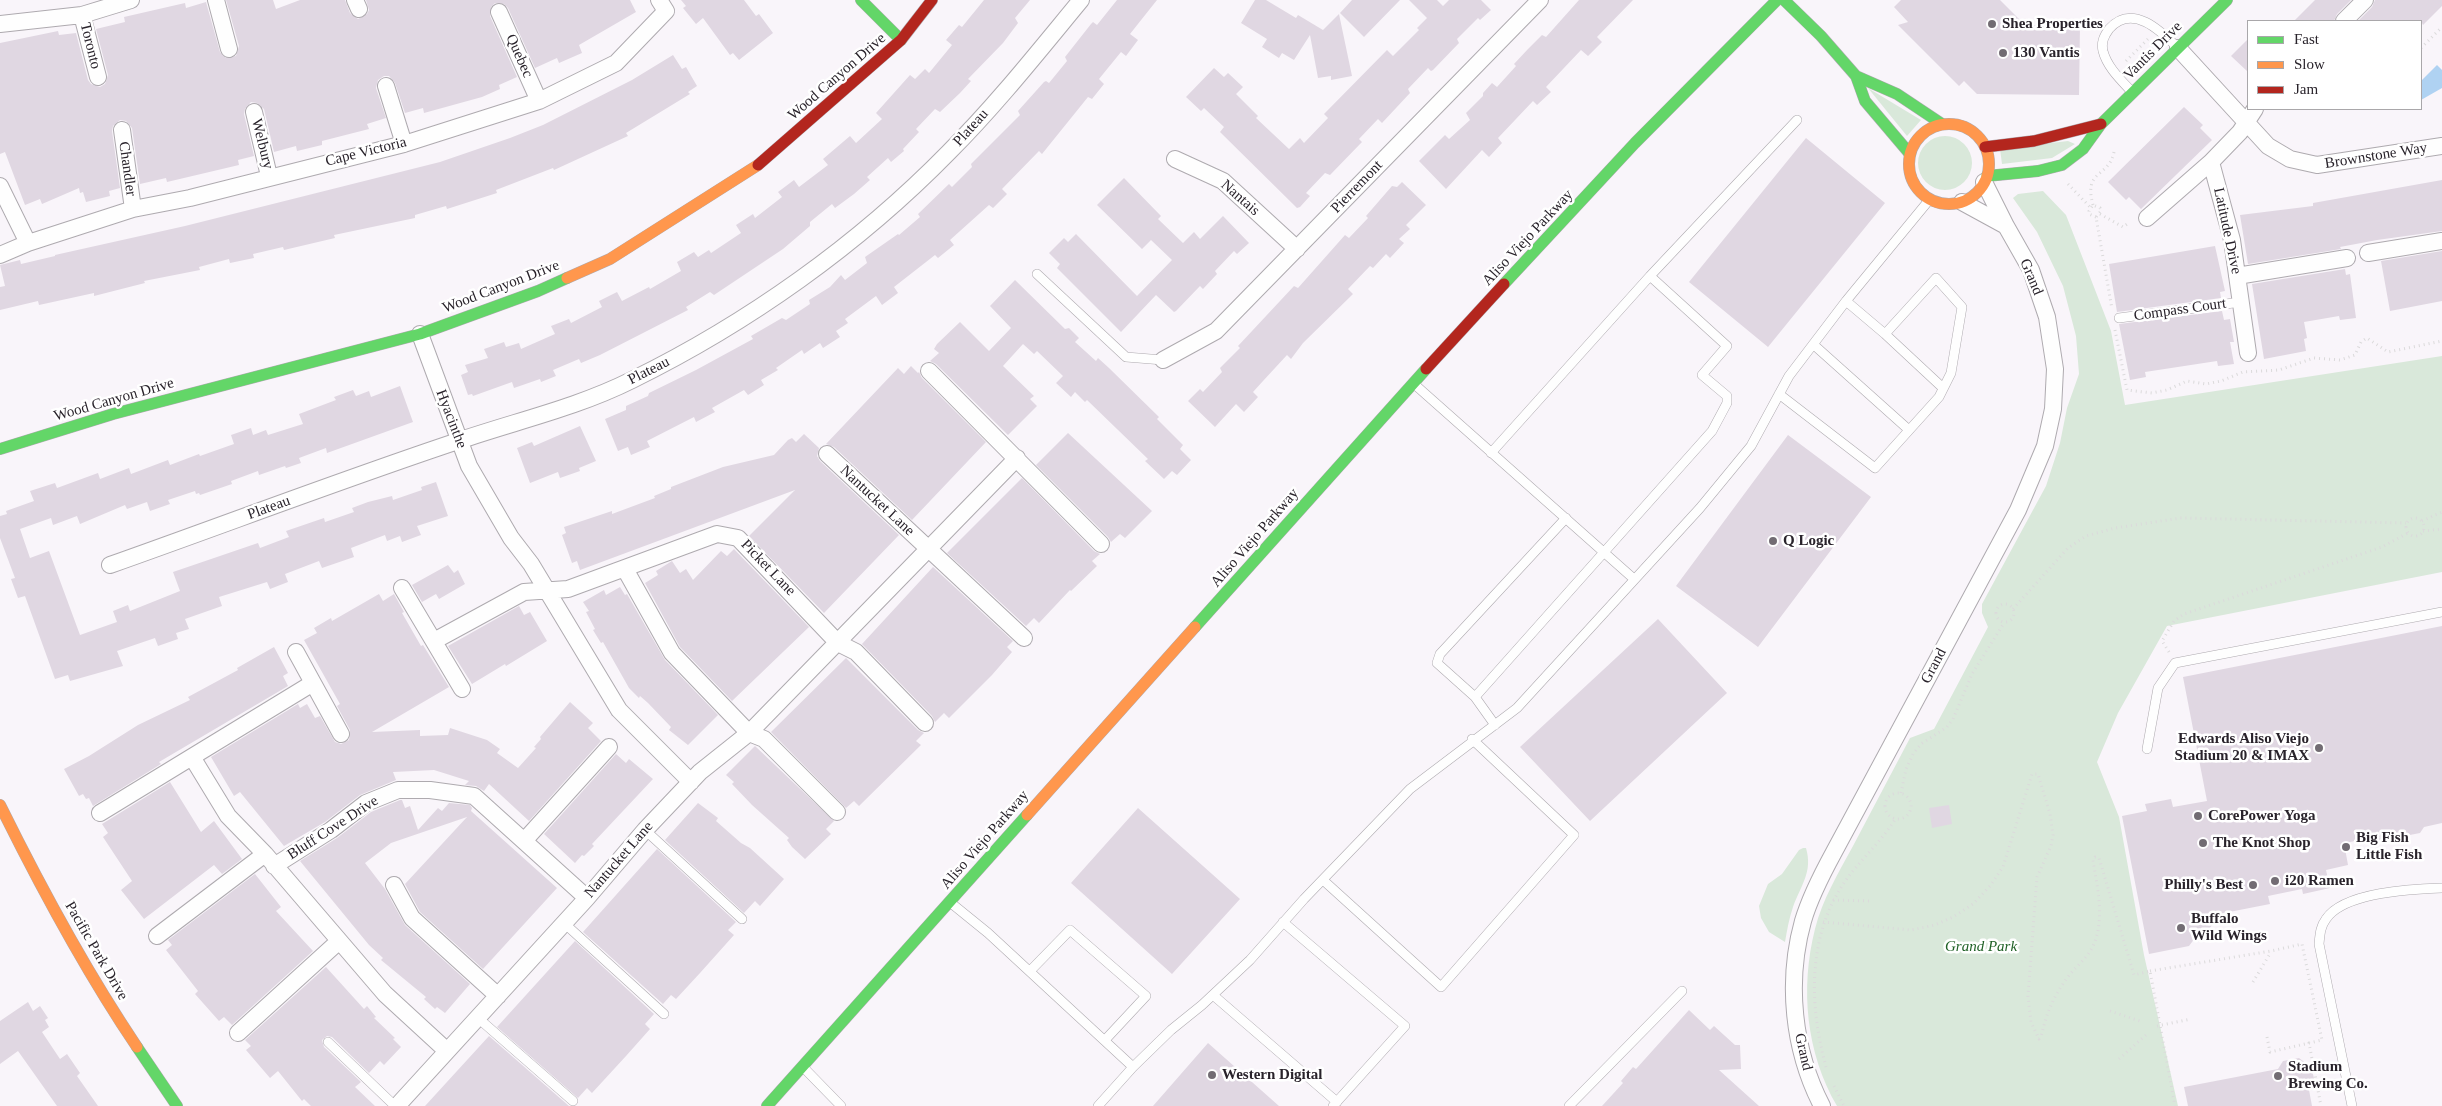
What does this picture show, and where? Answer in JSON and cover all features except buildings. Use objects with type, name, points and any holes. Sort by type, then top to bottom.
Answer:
[{"type":"street","points":[[0,24],[82,15],[131,0]]},
{"type":"street","points":[[216,0],[229,49]]},
{"type":"street","name":"Cape Victoria","points":[[0,255],[28,243],[133,209],[190,198],[270,176],[404,144],[539,101],[616,63],[666,11],[659,0]]},
{"type":"street","points":[[861,0],[901,40]]},
{"type":"street","name":"Wood Canyon Drive","points":[[0,449],[113,414],[420,334],[538,291],[610,259],[751,171],[901,40],[932,0]]},
{"type":"street","name":"Plateau","points":[[110,565],[460,440],[564,409],[630,382],[679,356],[773,298],[860,234],[948,153],[1028,64],[1081,0]]},
{"type":"street","name":"Pierremont","points":[[1163,360],[1216,331],[1540,0]]},
{"type":"street","name":"Aliso Viejo Parkway","points":[[767,1106],[1413,383],[1636,143],[1776,0]]},
{"type":"street","points":[[1784,0],[1821,36],[1856,76],[1865,101],[1910,154]]},
{"type":"street","name":"Vantis Drive","points":[[1986,179],[2038,171],[2062,165],[2083,149],[2101,124],[2227,0]]},
{"type":"street","points":[[2345,20],[2366,0]]},
{"type":"street","name":"Quebec","points":[[499,12],[539,101]]},
{"type":"street","name":"Toronto","points":[[82,15],[98,78]]},
{"type":"street","name":"Brownstone Way","points":[[2178,48],[2251,115],[2268,146],[2290,159],[2317,164],[2442,146]]},
{"type":"street","points":[[1856,76],[1897,94],[1942,124]]},
{"type":"street","points":[[386,86],[404,144]]},
{"type":"street","name":"Welbury","points":[[254,112],[270,176]]},
{"type":"street","points":[[2142,218],[2211,162],[2240,132],[2251,115]]},
{"type":"street","points":[[1962,202],[1981,188],[1986,179],[1989,162],[1985,147],[1978,136],[1967,128],[1955,124],[1942,124],[1921,134],[1910,154],[1909,167],[1912,180],[1919,191],[1930,199],[1940,203],[1962,202],[2006,226]]},
{"type":"street","points":[[1985,147],[2034,141],[2101,124]]},
{"type":"street","name":"Chandler","points":[[122,130],[133,209]]},
{"type":"street","name":"Nantais","points":[[1175,159],[1223,181],[1297,249]]},
{"type":"street","name":"Latitude Drive","points":[[2211,162],[2232,240],[2248,354]]},
{"type":"street","name":"Grand","points":[[1822,1106],[1811,1085],[1800,1046],[1794,1008],[1796,955],[1803,921],[1818,882],[2018,510],[2045,446],[2052,409],[2055,369],[2047,317],[2031,270],[2006,226],[1986,179]]},
{"type":"street","points":[[0,186],[28,243]]},
{"type":"street","points":[[2368,253],[2442,241]]},
{"type":"street","points":[[2237,276],[2347,258]]},
{"type":"street","name":"Hyacinthe","points":[[420,334],[469,466],[489,501],[547,591]]},
{"type":"street","points":[[929,371],[1101,544]]},
{"type":"street","name":"Nantucket Lane","points":[[827,454],[1024,638]]},
{"type":"street","name":"Nantucket Lane","points":[[396,1106],[587,898],[644,830],[700,772],[749,733],[1017,458]]},
{"type":"street","name":"Picket Lane","points":[[434,641],[524,592],[568,589],[718,534],[738,538],[838,643]]},
{"type":"street","points":[[625,569],[672,652],[749,733],[764,739],[837,812]]},
{"type":"street","points":[[402,588],[462,689]]},
{"type":"street","points":[[547,591],[619,710],[691,782]]},
{"type":"street","points":[[838,643],[856,652],[925,723]]},
{"type":"street","points":[[296,652],[342,734]]},
{"type":"street","points":[[100,812],[313,683]]},
{"type":"street","points":[[524,841],[610,747]]},
{"type":"street","name":"Bluff Cove Drive","points":[[192,757],[228,816],[269,860],[338,942],[385,994],[446,1051]]},
{"type":"street","name":"Bluff Cove Drive","points":[[157,936],[269,860],[331,830],[366,804],[398,790],[430,790],[474,796],[587,898]]},
{"type":"street","name":"Pacific Park Drive","points":[[0,805],[34,874],[107,1002],[177,1106]]},
{"type":"street","points":[[394,885],[412,918],[498,996]]},
{"type":"street","points":[[238,1033],[338,942]]},
{"type":"lane","points":[[2132,93],[2113,70],[2104,54],[2103,38],[2110,28],[2126,18],[2148,21],[2178,48]]},
{"type":"lane","points":[[1491,453],[1650,276],[1796,120]]},
{"type":"lane","points":[[1098,1106],[1133,1067],[1171,1030],[1213,995],[1250,960],[1322,880],[1410,789],[1472,739],[1495,725],[1516,708],[1700,508],[1751,446],[1789,376],[1846,301],[1930,199]]},
{"type":"lane","points":[[1037,274],[1126,357],[1163,360]]},
{"type":"lane","points":[[1475,697],[1712,431],[1727,403],[1727,396],[1702,374],[1728,346],[1650,276]]},
{"type":"lane","points":[[1780,394],[1875,468],[1939,398],[1951,372],[1962,307],[1936,278],[1885,334]]},
{"type":"lane","points":[[1846,301],[1943,388]]},
{"type":"lane","name":"Compass Court","points":[[2119,318],[2241,302]]},
{"type":"lane","points":[[1814,345],[1909,430]]},
{"type":"lane","points":[[1413,383],[1634,579]]},
{"type":"lane","points":[[1495,725],[1475,697],[1437,663],[1440,654],[1566,518]]},
{"type":"lane","points":[[2147,749],[2158,688],[2175,663],[2442,612]]},
{"type":"lane","points":[[1322,880],[1441,987],[1574,835],[1472,739]]},
{"type":"lane","points":[[644,830],[742,919]]},
{"type":"lane","points":[[2352,1106],[2319,944],[2320,930],[2326,918],[2338,906],[2356,899],[2416,889],[2442,888]]},
{"type":"lane","points":[[950,903],[988,933],[1133,1067]]},
{"type":"lane","points":[[1213,995],[1335,1104],[1405,1026],[1283,922]]},
{"type":"lane","points":[[564,923],[664,1014]]},
{"type":"lane","points":[[1030,971],[1070,930],[1146,996],[1105,1040]]},
{"type":"lane","points":[[1569,1106],[1682,991]]},
{"type":"lane","points":[[478,1018],[573,1101]]},
{"type":"lane","points":[[328,1042],[396,1106]]},
{"type":"lane","points":[[802,1067],[841,1106]]},
{"type":"path","points":[[2422,47],[2442,28]]},
{"type":"path","points":[[2126,61],[2148,39]]},
{"type":"path","points":[[2114,152],[2113,160],[2092,180],[2089,191],[2092,206],[2089,214],[2123,227],[2142,218]]},
{"type":"path","points":[[2066,181],[2092,206],[2100,208],[2098,216],[2101,248]]},
{"type":"path","points":[[2127,390],[2152,393],[2187,381],[2206,384],[2221,381],[2243,372],[2279,370],[2314,358],[2340,360],[2355,355],[2361,342],[2367,338],[2388,352],[2442,341]]},
{"type":"path","points":[[2013,609],[2068,548],[2086,536],[2115,528],[2181,518],[2406,523],[2415,518],[2422,521],[2442,512]]},
{"type":"path","points":[[2422,521],[2423,531]]},
{"type":"path","points":[[2406,523],[2408,533]]},
{"type":"path","points":[[2175,663],[2162,641],[2174,620],[2184,614],[2382,547],[2408,533],[2417,536],[2423,531],[2442,529]]},
{"type":"path","points":[[2006,604],[2013,609],[2014,617],[2010,622],[2004,623],[1996,618],[1996,609],[2006,604]]},
{"type":"path","points":[[1901,793],[1906,769],[1912,754],[1921,744],[1947,727],[1953,719],[1972,674],[2004,623]]},
{"type":"path","points":[[1823,922],[1911,930],[1934,925],[1953,917],[1973,904],[1990,886],[2003,867],[2034,773],[2038,774],[2048,806],[2053,835],[2051,846],[2037,877],[2028,996],[2031,1022],[2036,1037],[2038,1039],[2041,1037],[2049,1006],[2068,976],[2094,945],[2100,907],[2095,857],[2099,858],[2134,975],[2302,944],[2322,1040],[2270,1052],[2267,1037]]},
{"type":"path","points":[[1901,793],[1909,798],[1910,811],[1904,817],[1896,818],[1887,811],[1886,803],[1890,796],[1901,793]]},
{"type":"path","points":[[1828,1075],[1819,1041],[1814,1008],[1814,971],[1823,922],[1833,900],[1863,857],[1889,830],[1896,818]]},
{"type":"path","points":[[1833,900],[1870,901]]},
{"type":"path","points":[[2253,982],[2271,951]]},
{"type":"path","points":[[2150,971],[2175,1106]]},
{"type":"path","points":[[2110,1011],[2143,1022]]},
{"type":"path","points":[[2159,1025],[2191,1019]]},
{"type":"path","points":[[2119,1059],[2146,1035]]},
{"type":"path","points":[[2309,1043],[2321,1106]]},
{"type":"path","points":[[1832,1083],[1844,1106]]},
{"type":"green space","points":[[1868,88],[1921,120],[1907,136]]},
{"type":"green space","points":[[1945,136],[1955,138],[1964,144],[1970,153],[1972,163],[1970,173],[1964,182],[1955,188],[1945,190],[1935,188],[1926,182],[1920,173],[1918,163],[1920,153],[1926,144],[1935,138]]},
{"type":"green space","points":[[2068,141],[2075,144],[2052,158],[2002,164],[2000,149]]},
{"type":"green space","name":"Grand Park","points":[[2043,191],[2066,215],[2111,331],[2125,405],[2442,356],[2442,572],[2167,626],[2118,713],[2097,762],[2119,817],[2144,955],[2178,1106],[1837,1106],[1818,1064],[1809,1020],[1807,997],[1810,951],[1818,918],[1831,886],[1910,738],[1934,729],[1988,627],[1982,613],[1982,604],[2046,486],[2060,443],[2067,408],[2079,374],[2076,336],[2063,286],[2037,232],[2013,198],[2018,194]]},
{"type":"green space","points":[[1806,848],[1808,857],[1807,871],[1792,911],[1785,942],[1769,932],[1761,918],[1759,906],[1768,884],[1782,874],[1799,850]]},
{"type":"water","points":[[2437,65],[2442,70],[2442,88],[2422,99],[2422,80]]},
{"type":"traffic: fast","points":[[861,0],[901,40]]},
{"type":"traffic: fast","points":[[1504,284],[1635,143],[1777,0]]},
{"type":"traffic: fast","points":[[1784,0],[1821,36],[1856,76],[1865,101],[1910,154]]},
{"type":"traffic: fast","points":[[1987,176],[2038,171],[2062,165],[2083,149],[2101,124],[2227,0]]},
{"type":"traffic: fast","points":[[1856,76],[1897,94],[1942,124]]},
{"type":"traffic: fast","points":[[0,449],[113,414],[420,334],[538,291],[567,278]]},
{"type":"traffic: fast","points":[[1195,627],[1426,369]]},
{"type":"traffic: fast","points":[[767,1106],[1027,815]]},
{"type":"traffic: fast","points":[[137,1047],[177,1106]]},
{"type":"traffic: slow","points":[[1949,124],[1964,127],[1977,136],[1986,149],[1989,164],[1986,179],[1977,192],[1964,201],[1949,204],[1934,201],[1921,192],[1912,179],[1909,164],[1912,149],[1921,136],[1934,127],[1949,124]]},
{"type":"traffic: slow","points":[[567,278],[610,259],[758,165]]},
{"type":"traffic: slow","points":[[1027,815],[1195,627]]},
{"type":"traffic: slow","points":[[0,805],[64,928],[99,988],[137,1047]]},
{"type":"traffic: jam","points":[[758,165],[901,40],[932,0]]},
{"type":"traffic: jam","points":[[1985,147],[2034,141],[2101,124]]},
{"type":"traffic: jam","points":[[1426,369],[1504,284]]},
{"type":"place","name":"Shea Properties","points":[[1992,24]]},
{"type":"place","name":"130 Vantis","points":[[2003,53]]},
{"type":"place","name":"Q Logic","points":[[1773,541]]},
{"type":"place","name":"Edwards Aliso Viejo Stadium 20 & IMAX","points":[[2319,748]]},
{"type":"place","name":"CorePower Yoga","points":[[2198,816]]},
{"type":"place","name":"The Knot Shop","points":[[2203,843]]},
{"type":"place","name":"Big Fish Little Fish","points":[[2346,847]]},
{"type":"place","name":"i20 Ramen","points":[[2275,881]]},
{"type":"place","name":"Philly's Best","points":[[2253,885]]},
{"type":"place","name":"Buffalo Wild Wings","points":[[2181,928]]},
{"type":"place","name":"Western Digital","points":[[1212,1075]]},
{"type":"place","name":"Stadium Brewing Co.","points":[[2278,1076]]}]
